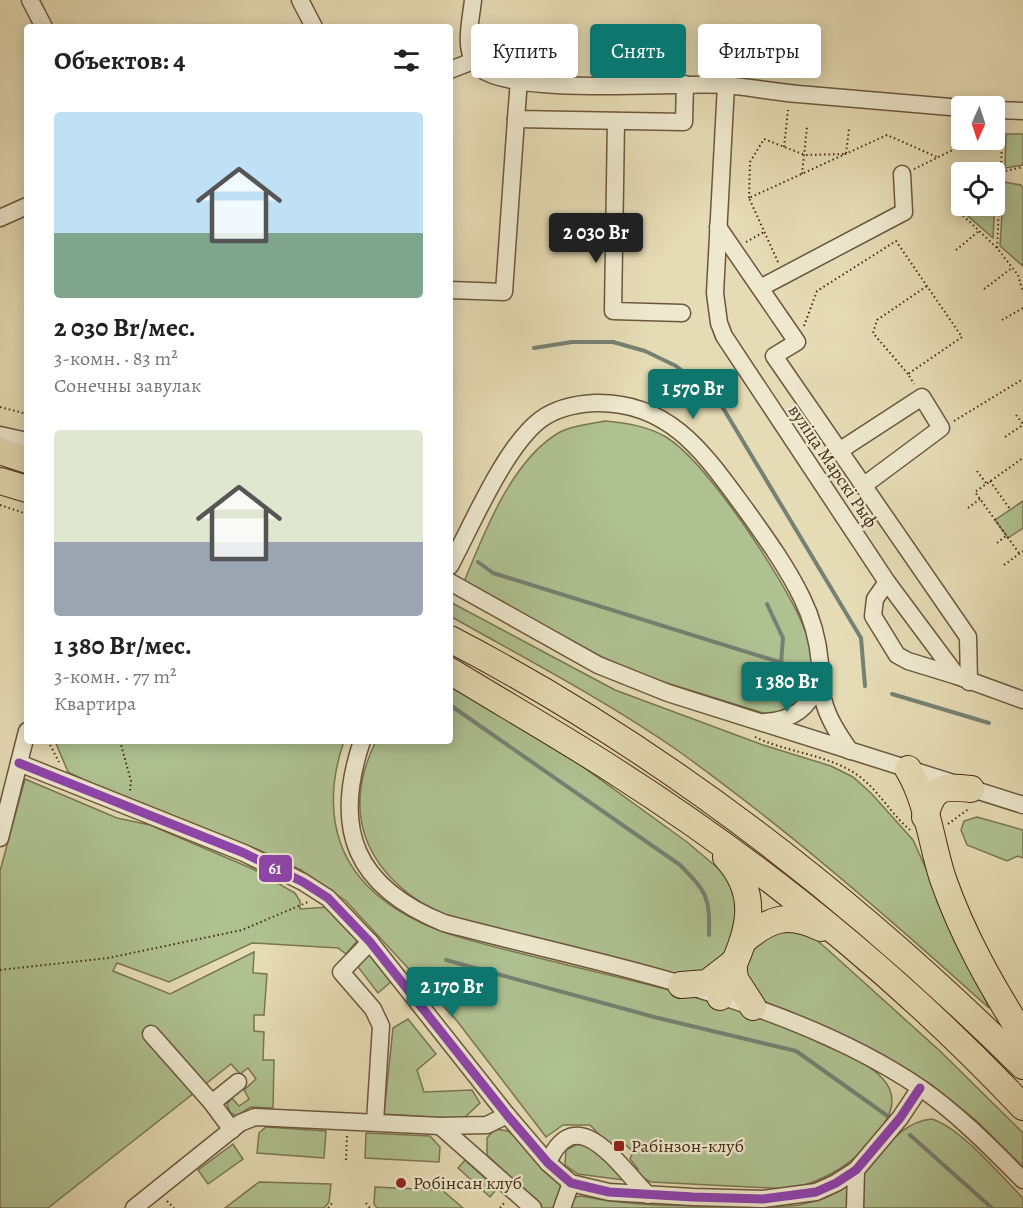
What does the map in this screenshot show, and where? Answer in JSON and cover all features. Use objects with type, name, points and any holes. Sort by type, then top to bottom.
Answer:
[{"type":"highway","points":[[0,451],[24,459]]},
{"type":"highway","points":[[0,481],[24,488]]},
{"type":"highway","points":[[453,641],[506,668],[577,711],[665,768],[758,835],[917,967],[1023,1066]]},
{"type":"highway","points":[[453,673],[613,770],[699,828],[841,937],[939,1024],[1023,1107]]},
{"type":"highway","points":[[908,769],[920,792],[939,867],[967,940],[983,973],[1023,1036]]},
{"type":"highway","points":[[926,817],[933,794],[939,789],[949,787],[970,789]]},
{"type":"highway","points":[[699,828],[739,871],[746,887],[749,919],[720,997]]},
{"type":"highway","points":[[681,985],[707,982],[738,952],[760,926],[775,920],[790,918],[809,922],[841,937]]},
{"type":"highway","points":[[738,952],[735,979],[753,1007]]},
{"type":"street","points":[[30,0],[42,24]]},
{"type":"street","points":[[300,0],[312,24]]},
{"type":"street","points":[[471,54],[469,47],[473,0]]},
{"type":"street","points":[[453,69],[471,62]]},
{"type":"street","points":[[509,78],[591,86],[685,84],[726,86],[951,107]]},
{"type":"street","points":[[453,290],[504,292],[519,80]]},
{"type":"street","points":[[516,119],[684,122],[685,84]]},
{"type":"street","name":"вуліца Марскі Рыф","points":[[726,86],[715,293],[719,323],[724,336],[887,582],[963,679]]},
{"type":"street","points":[[1005,111],[1023,111]]},
{"type":"street","points":[[616,121],[612,311],[682,313]]},
{"type":"street","points":[[760,288],[904,212],[902,174]]},
{"type":"street","points":[[0,218],[24,207]]},
{"type":"street","points":[[718,227],[798,342],[774,356],[968,637],[963,679]]},
{"type":"street","points":[[839,451],[921,397],[941,428],[863,486]]},
{"type":"street","points":[[453,560],[520,440],[540,420],[562,408],[579,404],[623,405],[650,412],[672,425],[703,454],[761,531],[790,575],[812,622],[818,645],[821,682],[827,710],[850,751]]},
{"type":"street","points":[[0,435],[24,440]]},
{"type":"street","points":[[887,582],[875,599],[873,616],[897,655],[908,661],[1023,700]]},
{"type":"street","points":[[453,584],[598,665],[668,693],[1023,804]]},
{"type":"street","points":[[759,722],[779,721],[802,711],[821,682]]},
{"type":"street","points":[[804,737],[821,682]]},
{"type":"street","points":[[0,838],[24,743]]},
{"type":"street","points":[[361,744],[350,783],[349,826],[355,847],[365,864],[396,897],[421,914],[444,923],[681,985],[753,1007],[829,1037],[920,1088],[953,1112],[1023,1180]]},
{"type":"street","points":[[19,763],[244,853],[303,882],[328,898],[370,942],[507,1115],[548,1163],[571,1183],[609,1192],[648,1195],[763,1199],[816,1192],[836,1184],[856,1170],[900,1118],[920,1088]]},
{"type":"street","points":[[370,942],[340,972],[373,1009],[381,1026],[375,1122]]},
{"type":"street","points":[[151,1034],[212,1103],[232,1130]]},
{"type":"street","points":[[212,1103],[238,1082]]},
{"type":"street","points":[[134,1208],[232,1130],[255,1118],[440,1126],[487,1125],[507,1115]]},
{"type":"street","points":[[440,1126],[533,1208]]},
{"type":"street","points":[[548,1163],[555,1147],[566,1136],[576,1133],[586,1136],[601,1147],[648,1195]]},
{"type":"street","points":[[855,1208],[856,1170]]},
{"type":"street","points":[[562,1208],[571,1183]]},
{"type":"path","points":[[784,147],[788,110]]},
{"type":"path","points":[[802,174],[807,127]]},
{"type":"path","points":[[846,154],[849,129]]},
{"type":"path","points":[[749,198],[887,135],[937,157]]},
{"type":"path","points":[[784,276],[749,198],[750,162],[764,139],[804,155],[846,154]]},
{"type":"path","points":[[902,174],[952,150]]},
{"type":"path","points":[[1005,171],[1023,167]]},
{"type":"path","points":[[963,216],[997,249],[1018,275],[1023,293]]},
{"type":"path","points":[[997,249],[999,216]]},
{"type":"path","points":[[956,250],[979,231]]},
{"type":"path","points":[[733,249],[764,232]]},
{"type":"path","points":[[798,342],[817,291],[896,241],[962,337],[908,375]]},
{"type":"path","points":[[984,289],[1012,268]]},
{"type":"path","points":[[1018,275],[1023,273]]},
{"type":"path","points":[[921,397],[908,375],[873,333],[876,320],[927,286]]},
{"type":"path","points":[[1002,320],[1023,309]]},
{"type":"path","points":[[941,428],[1023,379]]},
{"type":"path","points":[[0,407],[24,413]]},
{"type":"path","points":[[1005,437],[1023,424],[1017,415]]},
{"type":"path","points":[[1019,553],[975,492],[1023,458]]},
{"type":"path","points":[[977,471],[987,484]]},
{"type":"path","points":[[990,481],[1010,509]]},
{"type":"path","points":[[968,508],[980,499]]},
{"type":"path","points":[[0,506],[24,513]]},
{"type":"path","points":[[997,543],[1007,536]]},
{"type":"path","points":[[1004,565],[1023,550]]},
{"type":"path","points":[[50,744],[58,760],[63,780]]},
{"type":"path","points":[[121,744],[131,781],[129,806]]},
{"type":"path","points":[[0,970],[108,958],[242,930],[310,902],[328,898]]},
{"type":"path","points":[[346,1160],[347,1128]]},
{"type":"path","points":[[162,1195],[174,1208]]},
{"type":"path","points":[[500,1208],[507,1200]]},
{"type":"path","points":[[328,1208],[333,1202]]},
{"type":"path","points":[[366,1203],[370,1208]]},
{"type":"green space","points":[[1006,134],[1023,134],[1023,165],[1005,168]]},
{"type":"green space","points":[[1005,182],[1021,185],[1023,188],[1023,266],[1000,246],[1002,216],[1005,216]]},
{"type":"green space","points":[[968,216],[994,216],[993,238]]},
{"type":"green space","points":[[605,421],[637,426],[666,437],[683,450],[722,495],[778,578],[802,623],[812,658],[809,694],[780,713],[763,713],[648,677],[602,657],[464,582],[502,499],[528,460],[543,444],[560,432],[576,426]]},
{"type":"green space","points":[[1023,501],[1023,528],[1008,538],[995,520]]},
{"type":"green space","points":[[453,604],[615,690],[763,745],[831,766],[853,777],[871,793],[913,840],[989,1008],[837,875],[718,780],[622,714],[453,618]]},
{"type":"green space","points":[[453,685],[557,748],[687,842],[726,875],[743,908],[728,958],[688,980],[446,916],[420,902],[398,885],[381,866],[369,845],[361,822],[360,797],[365,770],[375,744],[453,744]]},
{"type":"green space","points":[[56,744],[343,744],[334,783],[333,803],[340,842],[348,861],[360,878],[394,908],[413,919],[453,935],[682,993],[787,1028],[854,1058],[877,1073],[891,1092],[890,1113],[879,1132],[860,1153],[840,1169],[804,1185],[790,1189],[651,1182],[635,1174],[638,1169],[630,1159],[633,1152],[621,1140],[611,1147],[590,1125],[563,1125],[546,1137],[457,1021],[346,901],[301,870],[259,850],[113,794],[68,772]]},
{"type":"green space","points":[[25,779],[117,818],[150,825],[253,869],[295,893],[300,901],[300,909],[329,907],[357,936],[357,941],[346,954],[338,948],[252,943],[169,982],[117,963],[113,971],[170,994],[254,952],[253,973],[267,974],[264,1015],[254,1015],[254,1031],[264,1032],[263,1060],[274,1060],[273,1108],[251,1107],[236,1116],[230,1112],[227,1104],[232,1098],[239,1106],[249,1099],[244,1090],[256,1079],[248,1068],[240,1074],[231,1064],[48,1208],[0,1208],[0,871]]},
{"type":"green space","points":[[977,817],[1023,830],[1023,858],[1018,856],[1007,861],[967,845],[961,830],[964,821]]},
{"type":"green space","points":[[794,930],[814,938],[827,949],[940,1051],[1023,1133],[1023,1167],[978,1122],[932,1085],[882,1056],[758,1001],[746,980],[749,950],[769,934]]},
{"type":"green space","points":[[369,954],[392,981],[378,993],[355,963]]},
{"type":"green space","points":[[408,1019],[436,1054],[417,1070],[424,1092],[472,1090],[480,1103],[463,1119],[384,1114],[393,1028]]},
{"type":"green space","points":[[932,1119],[968,1142],[1023,1198],[1023,1208],[568,1208],[575,1197],[581,1196],[635,1204],[772,1207],[805,1204],[832,1195],[849,1185],[887,1145],[907,1128]]},
{"type":"green space","points":[[266,1127],[326,1131],[324,1158],[257,1153],[259,1133]]},
{"type":"green space","points":[[495,1129],[508,1131],[513,1135],[561,1184],[556,1208],[542,1208],[487,1155],[487,1138]]},
{"type":"green space","points":[[366,1133],[430,1136],[440,1147],[439,1162],[365,1158]]},
{"type":"green space","points":[[580,1143],[599,1150],[624,1180],[578,1174],[565,1165],[566,1150]]},
{"type":"green space","points":[[233,1144],[243,1159],[208,1184],[198,1170]]},
{"type":"green space","points":[[465,1160],[497,1189],[490,1197],[458,1168]]},
{"type":"green space","points":[[259,1182],[331,1184],[329,1202],[324,1208],[225,1208]]},
{"type":"green space","points":[[375,1187],[442,1190],[463,1208],[377,1208],[374,1204]]},
{"type":"waterway","points":[[534,348],[572,342],[613,342],[645,351],[676,366],[717,398],[861,638],[865,686]]},
{"type":"waterway","points":[[478,562],[493,573],[792,666]]},
{"type":"waterway","points":[[767,604],[783,638],[781,663]]},
{"type":"waterway","points":[[892,694],[989,723]]},
{"type":"waterway","points":[[453,707],[680,865],[705,896],[709,912],[709,935]]},
{"type":"waterway","points":[[446,960],[654,1017],[796,1051],[889,1117]]},
{"type":"waterway","points":[[910,1135],[992,1208]]},
{"type":"transit line","name":"61","points":[[19,763],[244,853],[303,882],[328,898],[370,942],[507,1115],[548,1163],[571,1183],[609,1192],[693,1197],[763,1199],[816,1192],[856,1170],[900,1118],[920,1088]]},
{"type":"place","name":"Рабінзон-клуб","points":[[619,1146]]},
{"type":"place","name":"Робінсан клуб","points":[[401,1183]]}]
